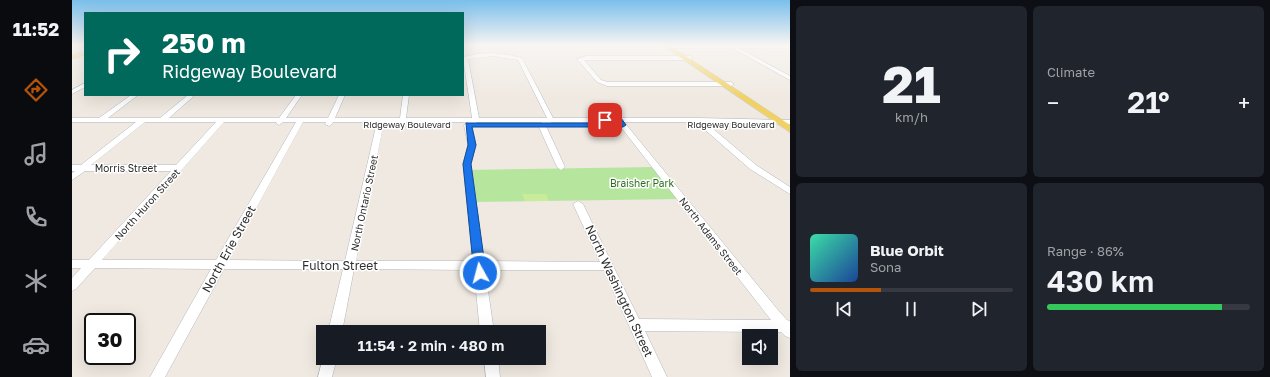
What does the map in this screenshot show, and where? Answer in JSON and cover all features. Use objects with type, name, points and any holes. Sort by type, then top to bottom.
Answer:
[{"type":"main road","points":[[694,63],[787,124]]},
{"type":"street","points":[[464,63],[472,122],[472,145],[467,164],[486,325]]},
{"type":"street","points":[[522,63],[551,120],[542,125],[562,167]]},
{"type":"street","points":[[582,63],[599,81],[607,84],[727,84]]},
{"type":"street","points":[[761,63],[790,78]]},
{"type":"street","points":[[72,84],[84,85]]},
{"type":"street","points":[[72,92],[84,86]]},
{"type":"street","points":[[92,125],[134,96]]},
{"type":"street","points":[[159,123],[191,96]]},
{"type":"street","points":[[279,122],[296,102],[299,96]]},
{"type":"street","points":[[330,122],[342,96]]},
{"type":"street","points":[[403,122],[406,96]]},
{"type":"street","name":"Ridgeway Boulevard","points":[[72,120],[140,123]]},
{"type":"street","name":"Ridgeway Boulevard","points":[[72,125],[140,123],[381,123],[551,120],[787,124]]},
{"type":"street","name":"North Erie Street","points":[[158,377],[299,122]]},
{"type":"street","name":"Ridgeway Boulevard","points":[[472,122],[542,125],[621,122]]},
{"type":"street","name":"North Adams Street","points":[[621,122],[768,308],[788,328]]},
{"type":"street","points":[[701,122],[753,168],[790,191]]},
{"type":"street","points":[[72,177],[140,123]]},
{"type":"street","name":"North Huron Street","points":[[72,286],[220,123]]},
{"type":"street","name":"North Ontario Street","points":[[337,325],[381,123]]},
{"type":"street","name":"Morris Street","points":[[72,168],[180,168]]},
{"type":"street","name":"North Washington Street","points":[[578,204],[660,377]]},
{"type":"street","name":"Fulton Street","points":[[72,264],[607,266]]},
{"type":"street","points":[[635,325],[788,328]]},
{"type":"street","points":[[325,377],[328,365]]},
{"type":"street","points":[[492,365],[493,377]]},
{"type":"green space","name":"Braisher Park","points":[[656,167],[681,199],[471,202],[468,170]]},
{"type":"green space","points":[[522,194],[546,194],[549,201],[525,201]]},
{"type":"route","points":[[480,273],[467,164],[472,145],[468,125],[623,125],[619,120],[605,120]]}]
